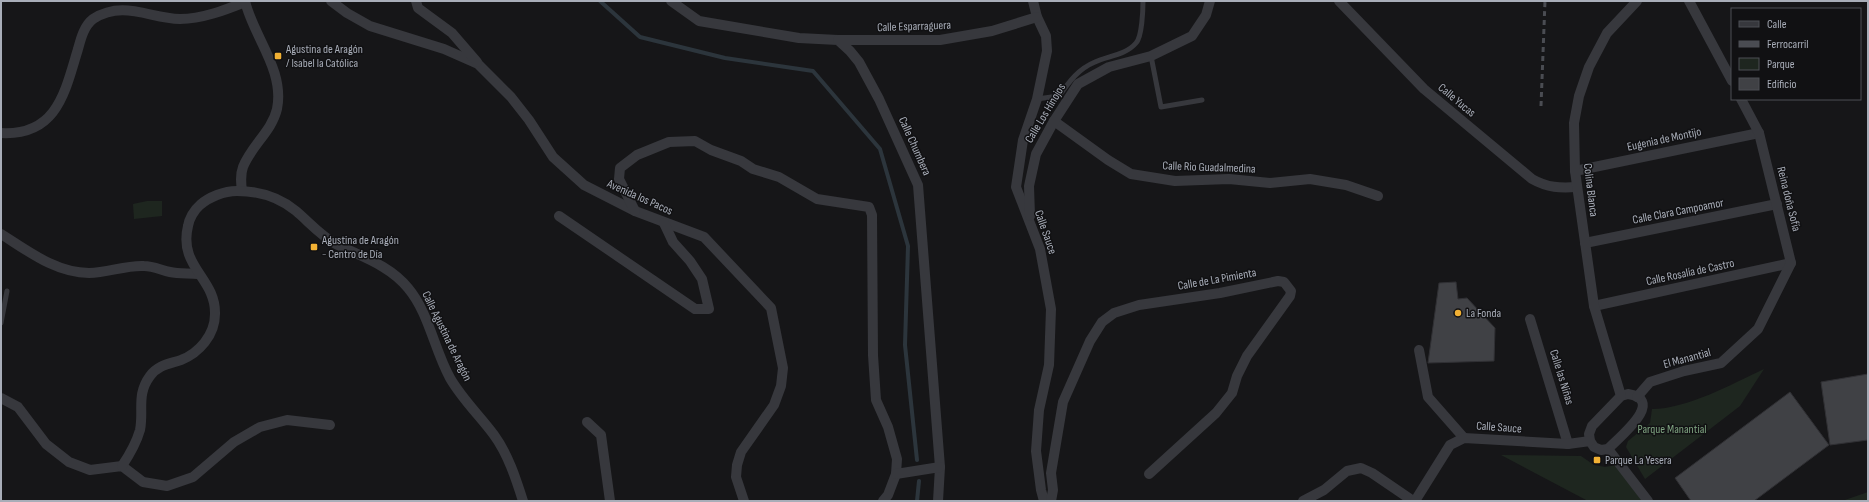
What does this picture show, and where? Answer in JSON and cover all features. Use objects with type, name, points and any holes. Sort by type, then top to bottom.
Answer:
[{"type":"street","name":"Avenida los Pacos","points":[[331,1],[347,13],[370,26],[444,49],[478,64],[511,97],[529,120],[552,157],[584,185],[635,211],[704,237],[770,308],[783,368],[781,386],[774,405],[742,452],[737,465],[736,477],[744,501]]},
{"type":"street","points":[[416,1],[418,8],[452,33],[478,64]]},
{"type":"street","points":[[671,1],[699,22],[799,38],[838,40]]},
{"type":"street","name":"Calle Sauce","points":[[1033,1],[1046,36],[1047,51],[1037,99],[1023,140],[1016,187],[1040,249],[1051,309],[1049,365],[1039,410],[1036,451],[1041,490],[1044,501]]},
{"type":"street","name":"Calle Los Hinojos","points":[[1030,224],[1029,186],[1036,154],[1054,121],[1078,84],[1109,67],[1151,56],[1192,36],[1206,15],[1210,1]]},
{"type":"street","name":"Calle Yucas","points":[[1339,1],[1424,89],[1532,179],[1543,186],[1561,188],[1577,187]]},
{"type":"street","name":"Colina Blanca","points":[[1621,396],[1594,306],[1575,171],[1574,123],[1579,96],[1589,67],[1607,33],[1637,1]]},
{"type":"street","points":[[1689,1],[1731,80]]},
{"type":"street","points":[[1,133],[25,132],[41,124],[56,110],[65,94],[84,29],[92,20],[102,13],[115,9],[131,8],[180,19],[196,18],[245,2],[274,73],[279,91],[277,109],[271,123],[243,167],[241,178],[242,191]]},
{"type":"street","name":"Calle Esparraguera","points":[[838,40],[940,40],[992,31],[1038,17]]},
{"type":"street","points":[[444,49],[452,33]]},
{"type":"street","name":"Calle Chumbera","points":[[838,40],[850,51],[862,68],[900,141],[918,185],[940,467],[938,501]]},
{"type":"street","name":"Reina doña Sofía","points":[[1742,100],[1759,132],[1791,263]]},
{"type":"street","name":"Calle Rio Guadalmedina","points":[[1054,121],[1108,160],[1131,174],[1175,180],[1229,179],[1270,183],[1310,178],[1346,185],[1378,196]]},
{"type":"street","name":"Eugenia de Montijo","points":[[1575,171],[1759,132]]},
{"type":"street","points":[[635,211],[619,179],[620,168],[637,155],[669,142],[695,141],[711,150],[741,161],[753,169],[779,177],[817,199],[865,205],[872,211],[874,314],[873,355],[876,400],[888,427],[897,459],[896,474],[888,495],[883,501]]},
{"type":"street","name":"Calle Agustina de Aragón","points":[[122,466],[135,447],[140,428],[142,390],[151,375],[164,364],[182,359],[200,349],[211,333],[215,315],[213,297],[205,281],[198,274],[189,258],[185,237],[189,221],[199,205],[214,196],[230,192],[256,192],[278,199],[295,210],[335,243],[389,270],[407,287],[420,304],[434,343],[450,378],[465,400],[495,436],[513,470],[524,501]]},
{"type":"street","name":"Calle Clara Campoamor","points":[[1585,243],[1777,204]]},
{"type":"street","points":[[559,216],[695,309],[709,309],[702,279],[673,242],[664,223]]},
{"type":"street","points":[[1,234],[52,265],[67,270],[88,273],[105,272],[132,266],[145,266],[170,272],[198,274]]},
{"type":"street","name":"El Manantial","points":[[1637,397],[1650,382],[1684,371],[1721,363],[1758,329],[1791,263]]},
{"type":"street","name":"Calle Rosalía de Castro","points":[[1594,306],[1791,263]]},
{"type":"street","name":"Calle de La Pimienta","points":[[1051,501],[1053,490],[1051,473],[1063,402],[1090,342],[1102,322],[1114,313],[1139,305],[1220,293],[1278,281],[1284,282],[1291,290],[1290,296],[1247,356],[1237,376],[1232,393],[1216,413],[1149,474]]},
{"type":"street","name":"Calle las Niñas","points":[[1530,318],[1568,444]]},
{"type":"street","points":[[1419,350],[1428,397],[1464,438]]},
{"type":"street","points":[[1628,394],[1637,397],[1643,403],[1643,410],[1639,417],[1608,449],[1601,450],[1594,447],[1590,441],[1589,434],[1592,426],[1621,396],[1628,394]]},
{"type":"street","points":[[1,398],[18,407],[46,444],[69,462],[90,470],[122,466],[143,482],[167,486],[193,477],[234,442],[260,427],[287,420],[330,425]]},
{"type":"street","points":[[587,422],[601,435],[610,501]]},
{"type":"street","name":"Calle Sauce","points":[[1414,501],[1450,445],[1464,438],[1568,444],[1590,441]]},
{"type":"street","points":[[1608,449],[1648,501]]},
{"type":"street","points":[[896,474],[940,467]]},
{"type":"street","points":[[1303,501],[1324,490],[1347,471],[1361,468],[1372,473],[1414,501]]},
{"type":"lane","points":[[1037,99],[1059,96],[1074,75],[1093,63],[1128,51],[1138,42],[1143,13],[1143,1]]},
{"type":"lane","points":[[1151,56],[1160,107],[1202,100]]},
{"type":"lane","points":[[1,323],[7,291]]},
{"type":"green space","points":[[147,201],[162,201],[162,216],[134,219],[133,204]]},
{"type":"green space","name":"Parque Manantial","points":[[1764,369],[1740,406],[1645,479],[1626,447],[1628,441],[1650,423],[1652,409],[1680,405],[1709,395]]},
{"type":"green space","points":[[1501,455],[1581,456],[1594,465],[1605,467],[1616,465],[1642,501],[1588,501]]},
{"type":"green space","points":[[1868,492],[1868,501],[1842,501]]},
{"type":"building","name":"La Fonda","points":[[1456,282],[1458,299],[1467,298],[1495,328],[1494,361],[1428,363],[1439,283]]},
{"type":"building","points":[[1868,374],[1868,440],[1830,445],[1821,382]]},
{"type":"building","points":[[1790,392],[1829,445],[1754,501],[1691,501],[1675,478]]},
{"type":"waterway","points":[[600,1],[640,37],[725,58],[813,71],[880,149],[908,246],[905,345],[917,460]]},
{"type":"waterway","points":[[917,501],[919,481]]},
{"type":"railway","points":[[1541,106],[1545,1]]},
{"type":"place","name":"Agustina de Aragón / Isabel la Católica","points":[[278,56]]},
{"type":"place","name":"Agustina de Aragón - Centro de Día","points":[[314,247]]},
{"type":"place","name":"La Fonda","points":[[1458,313]]},
{"type":"place","name":"Parque La Yesera","points":[[1597,460]]}]
